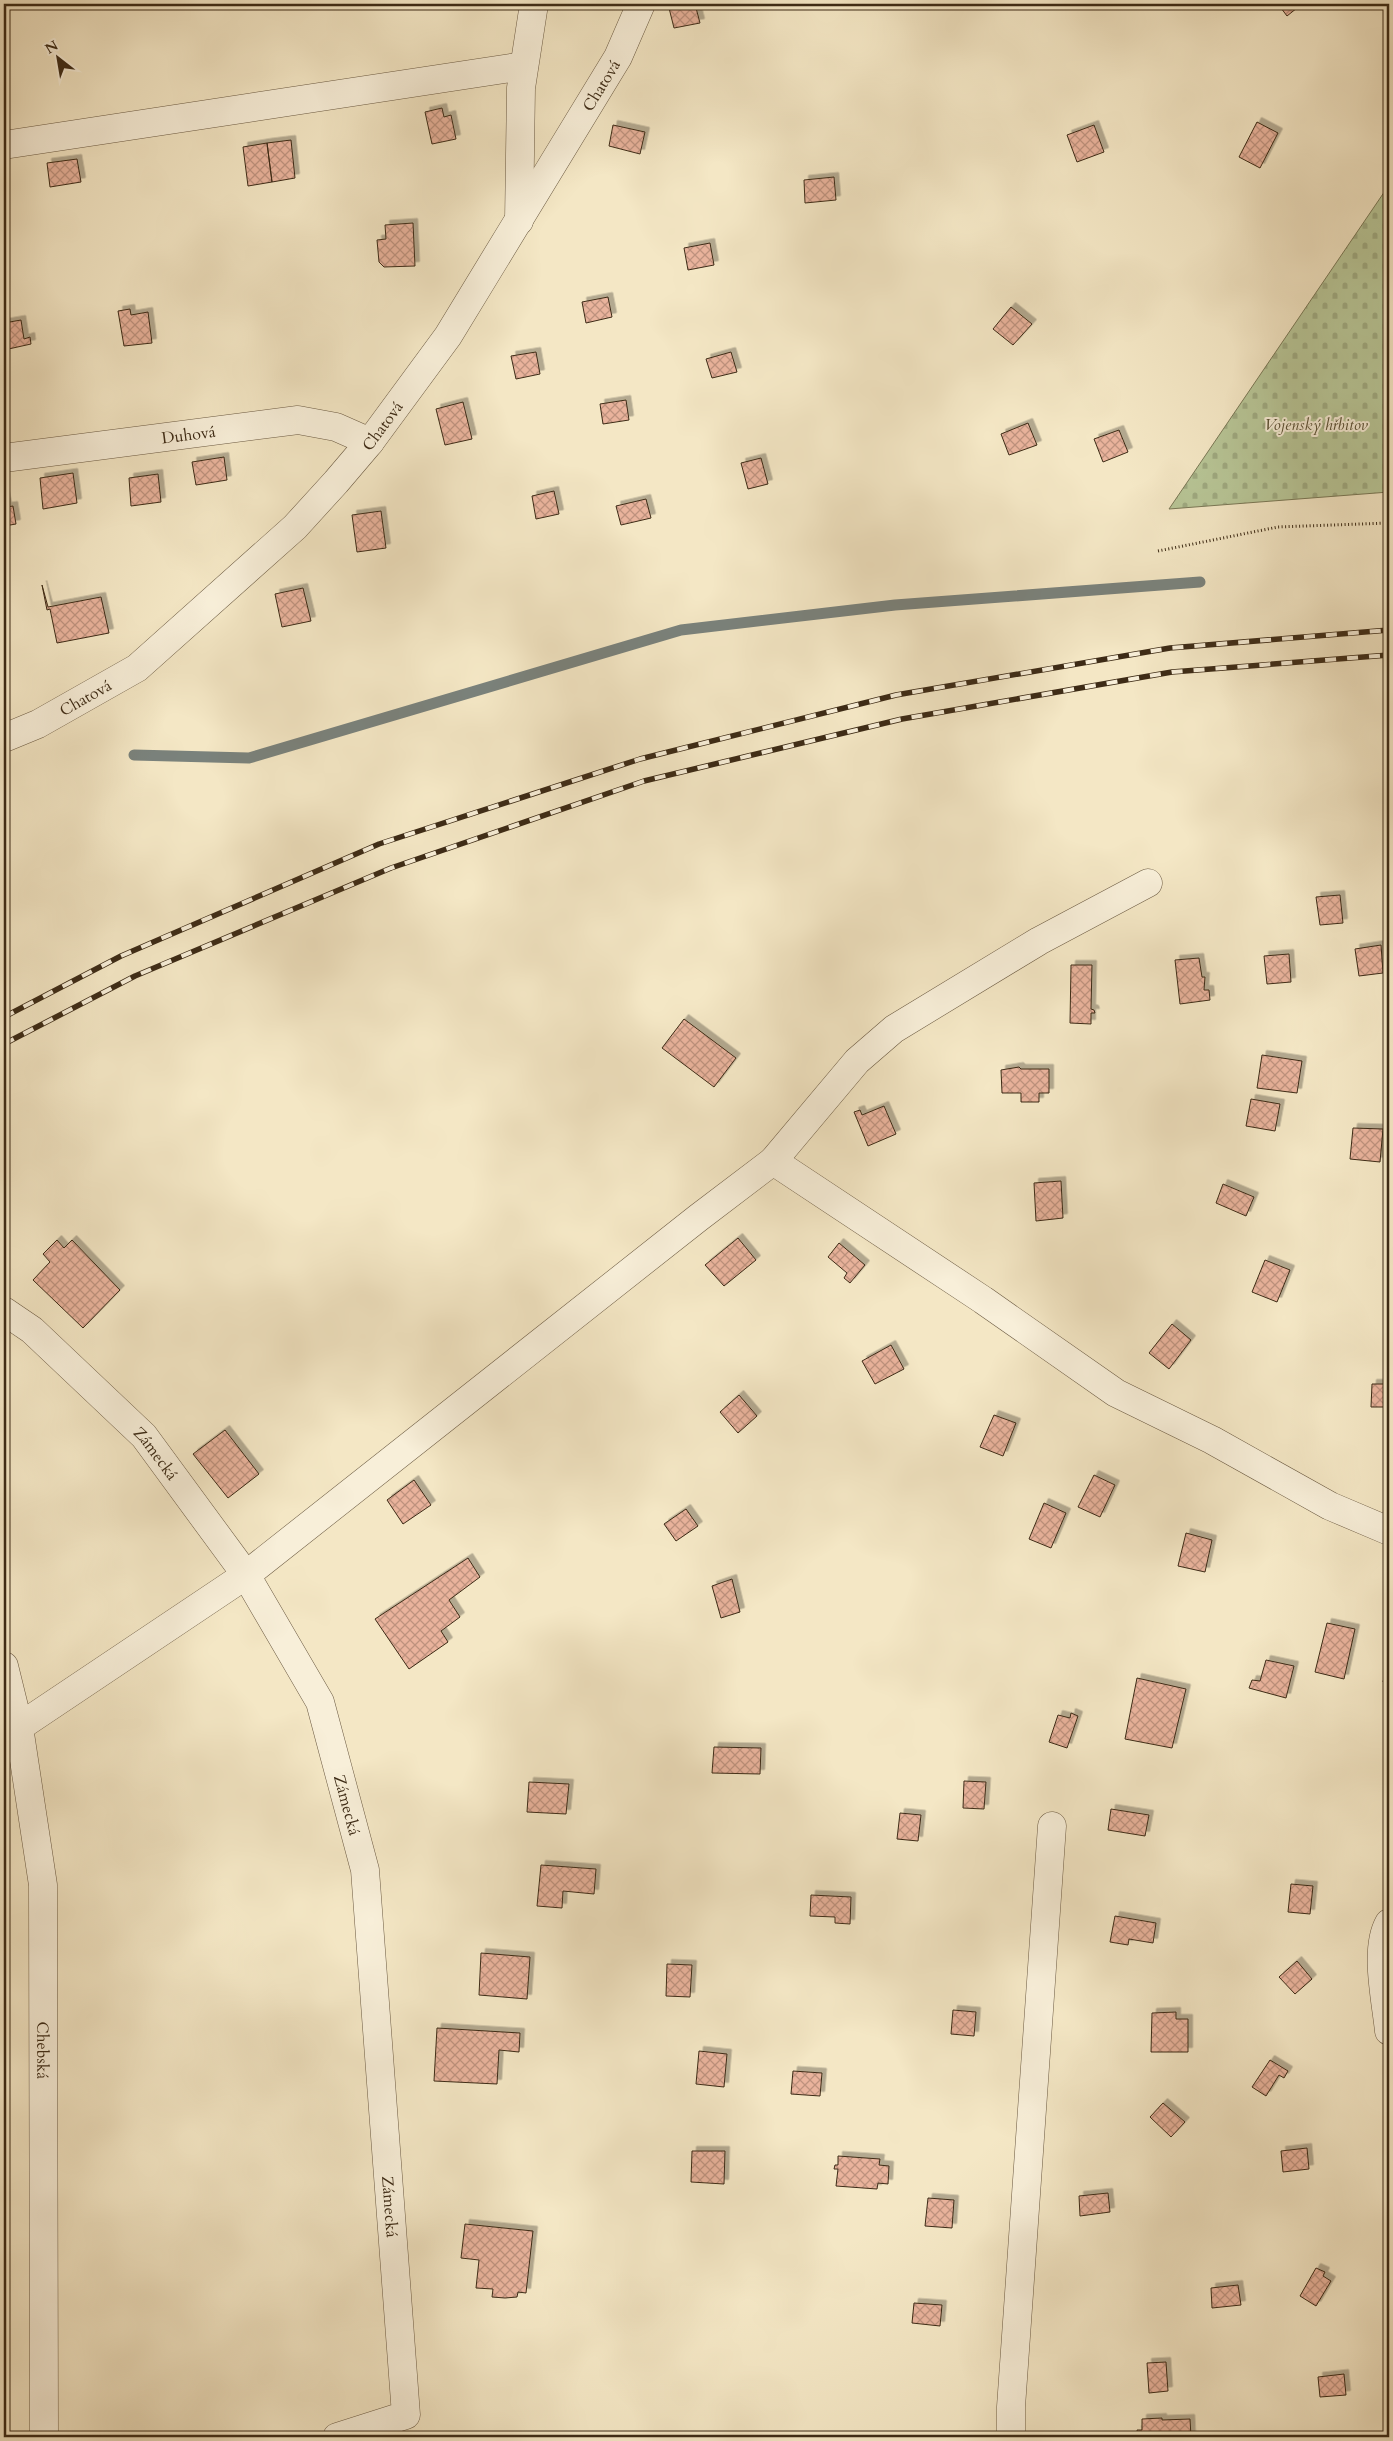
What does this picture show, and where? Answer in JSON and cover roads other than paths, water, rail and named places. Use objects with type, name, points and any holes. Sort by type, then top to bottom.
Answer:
[{"type":"street","points":[[519,222],[521,88],[534,4]]},
{"type":"street","name":"Chatová","points":[[4,738],[38,724],[137,668],[295,527],[370,442],[448,336],[519,222],[618,57],[641,4]]},
{"type":"street","points":[[4,145],[524,66]]},
{"type":"street","name":"Duhová","points":[[4,458],[298,420],[336,427],[370,442]]},
{"type":"street","points":[[18,1727],[246,1575],[690,1224],[773,1161],[857,1061],[894,1029],[1039,941],[1148,883]]},
{"type":"street","points":[[773,1161],[983,1300],[1116,1393],[1212,1440],[1330,1506],[1389,1531]]},
{"type":"street","name":"Zámecká","points":[[4,1311],[32,1330],[144,1436],[246,1575],[320,1702],[365,1870],[406,2426],[337,2437]]},
{"type":"street","name":"Chebská","points":[[4,1666],[18,1727],[43,1884],[44,2437]]},
{"type":"street","points":[[1012,2437],[1012,2397],[1052,1826]]},
{"type":"street","points":[[1389,1923],[1384,1932],[1382,1962],[1389,2031]]},
{"type":"waterway","points":[[134,755],[249,758],[681,630],[895,605],[1200,582]]},
{"type":"railway","points":[[4,1017],[121,956],[379,844],[640,759],[896,695],[1170,648],[1389,630]]},
{"type":"railway","points":[[4,1044],[135,976],[391,868],[644,781],[902,719],[1172,672],[1389,655]]},
{"type":"park label","name":"Vojenský hřbitov","points":[[1316,424]]}]
